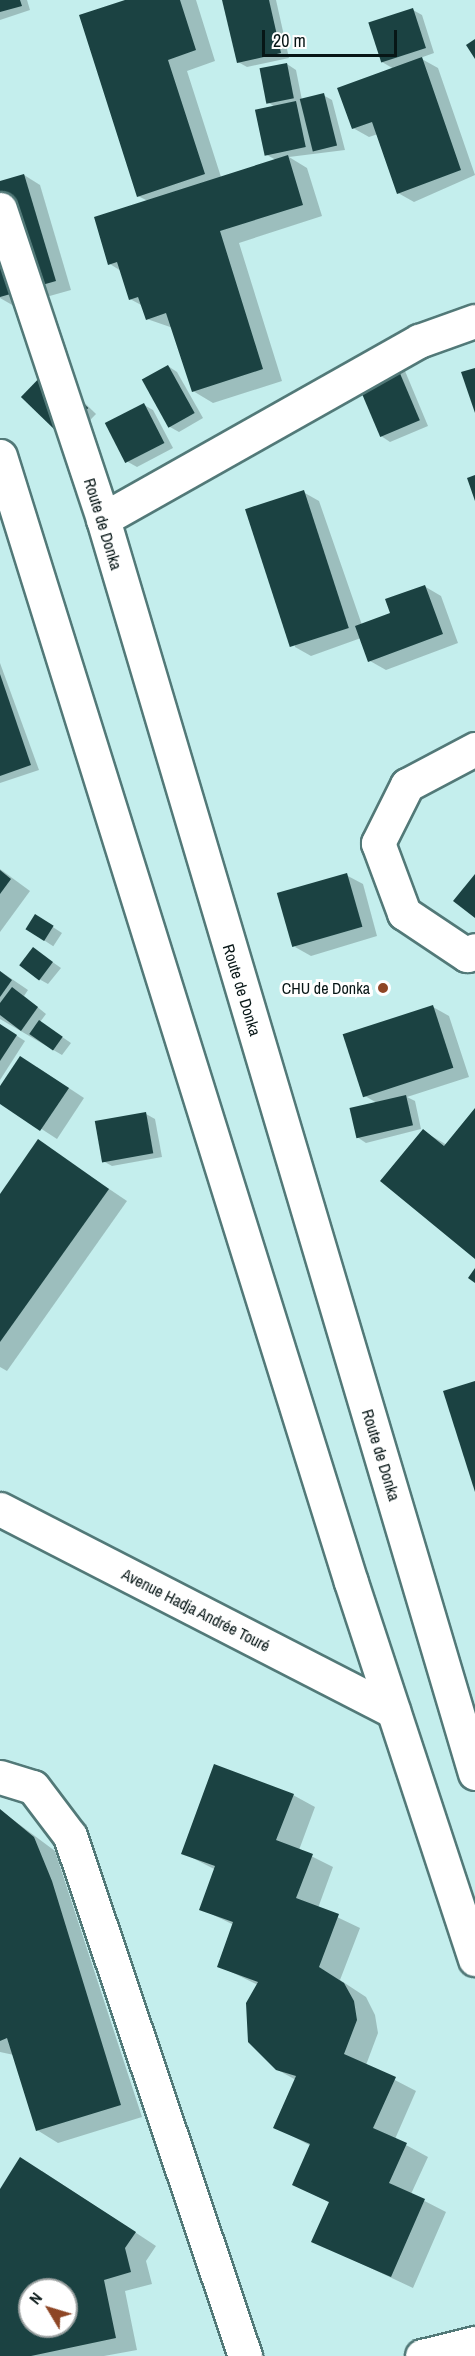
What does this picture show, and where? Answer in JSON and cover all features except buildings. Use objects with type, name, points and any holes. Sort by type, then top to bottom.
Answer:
[{"type":"main road","name":"Route de Donka","points":[[0,209],[103,519],[475,1773]]},
{"type":"main road","points":[[103,519],[419,341],[475,321]]},
{"type":"main road","points":[[0,456],[393,1711],[475,1959]]},
{"type":"main road","points":[[475,749],[407,785],[378,843],[404,913],[467,955],[475,950]]},
{"type":"main road","name":"Avenue Hadja Andrée Touré","points":[[0,1509],[393,1711]]},
{"type":"main road","points":[[0,1777],[33,1787],[70,1836],[245,2356]]},
{"type":"main road","points":[[422,2356],[475,2343]]},
{"type":"place","name":"CHU de Donka","points":[[383,988]]}]
